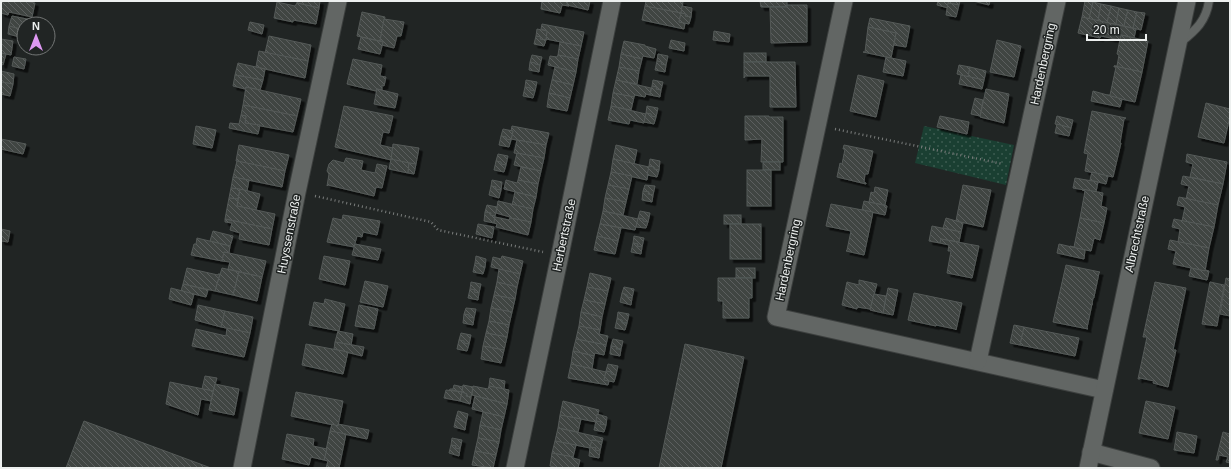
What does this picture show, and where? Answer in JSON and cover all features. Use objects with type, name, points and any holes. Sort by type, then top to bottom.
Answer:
[{"type":"street","name":"Huyssenstraße","points":[[242,468],[297,192],[338,1]]},
{"type":"street","name":"Herbertstraße","points":[[514,468],[560,255],[612,1]]},
{"type":"street","name":"Hardenbergring","points":[[844,1],[776,317],[1104,390]]},
{"type":"street","name":"Hardenbergring","points":[[978,361],[1057,1]]},
{"type":"street","name":"Albrechtstraße","points":[[1089,460],[1186,1]]},
{"type":"street","points":[[1089,460],[1150,468]]},
{"type":"lane","points":[[1177,45],[1198,29],[1206,15],[1209,1]]},
{"type":"path","points":[[817,125],[1020,168]]},
{"type":"path","points":[[297,192],[431,222],[438,230],[560,255]]},
{"type":"green space","points":[[924,126],[1014,145],[1006,185],[915,163]]},
{"type":"building","points":[[1,1],[24,1],[35,3],[32,16],[9,12],[8,15],[1,13]]},
{"type":"building","points":[[297,1],[320,1],[319,8],[297,3]]},
{"type":"building","points":[[542,1],[568,1],[567,5],[569,6],[562,5],[560,13],[541,9]]},
{"type":"building","points":[[568,1],[590,1],[588,10],[567,5]]},
{"type":"building","points":[[646,1],[683,2],[681,13],[645,6]]},
{"type":"building","points":[[760,1],[787,1],[787,7],[761,7]]},
{"type":"building","points":[[938,1],[949,1],[948,8],[937,5]]},
{"type":"building","points":[[949,1],[960,1],[959,5],[948,3]]},
{"type":"building","points":[[973,1],[990,1],[989,5]]},
{"type":"building","points":[[1085,1],[1093,2],[1089,19],[1082,17]]},
{"type":"building","points":[[277,2],[295,6],[297,3],[319,8],[316,24],[293,20],[293,22],[274,18]]},
{"type":"building","points":[[1093,2],[1101,4],[1098,21],[1089,19]]},
{"type":"building","points":[[948,3],[959,5],[956,17],[946,15]]},
{"type":"building","points":[[1101,4],[1111,6],[1107,23],[1098,21]]},
{"type":"building","points":[[787,5],[807,5],[807,42],[771,43],[770,7],[787,7]]},
{"type":"building","points":[[645,6],[681,13],[679,22],[685,23],[684,29],[642,20]]},
{"type":"building","points":[[682,6],[692,8],[691,17],[685,16],[686,14],[681,13]]},
{"type":"building","points":[[1111,6],[1119,8],[1116,24],[1107,23]]},
{"type":"building","points":[[1119,8],[1128,10],[1124,26],[1116,24]]},
{"type":"building","points":[[1128,10],[1137,12],[1133,28],[1124,26]]},
{"type":"building","points":[[362,12],[385,17],[380,41],[357,36]]},
{"type":"building","points":[[1137,12],[1145,13],[1141,30],[1133,28]]},
{"type":"building","points":[[681,13],[686,14],[685,16],[691,17],[689,24],[679,22]]},
{"type":"building","points":[[12,16],[16,17],[16,28],[9,26]]},
{"type":"building","points":[[1082,17],[1136,29],[1134,38],[1121,35],[1120,40],[1101,36],[1100,38],[1078,33]]},
{"type":"building","points":[[870,18],[910,26],[906,47],[894,45],[896,33],[868,27]]},
{"type":"building","points":[[384,19],[404,22],[401,36],[397,36],[394,48],[382,45],[383,41],[380,41]]},
{"type":"building","points":[[250,22],[264,25],[262,34],[248,30]]},
{"type":"building","points":[[542,24],[584,32],[581,46],[546,39],[547,31],[541,29]]},
{"type":"building","points":[[9,26],[16,28],[16,36],[8,34]]},
{"type":"building","points":[[868,27],[896,33],[891,58],[863,52],[865,52]]},
{"type":"building","points":[[537,29],[547,31],[546,40],[540,39],[541,37],[536,36]]},
{"type":"building","points":[[714,31],[730,34],[729,42],[713,40]]},
{"type":"building","points":[[1121,35],[1148,41],[1142,72],[1114,66],[1117,66],[1119,55],[1117,54]]},
{"type":"building","points":[[269,36],[311,45],[308,61],[265,53]]},
{"type":"building","points":[[536,36],[541,37],[540,39],[546,40],[544,46],[534,44]]},
{"type":"building","points":[[361,37],[383,42],[380,54],[358,49]]},
{"type":"building","points":[[1,39],[13,41],[11,55],[1,53]]},
{"type":"building","points":[[671,40],[685,43],[684,51],[669,48]]},
{"type":"building","points":[[997,40],[1021,46],[1014,77],[990,72]]},
{"type":"building","points":[[624,41],[645,45],[656,49],[654,58],[643,56],[642,59],[621,54]]},
{"type":"building","points":[[560,42],[581,46],[578,59],[558,55]]},
{"type":"building","points":[[259,51],[308,61],[305,78],[256,67]]},
{"type":"building","points":[[1,53],[6,54],[3,65],[1,64]]},
{"type":"building","points":[[744,53],[766,53],[766,62],[744,62]]},
{"type":"building","points":[[621,54],[642,59],[639,71],[619,67]]},
{"type":"building","points":[[658,54],[668,56],[666,65],[657,61]]},
{"type":"building","points":[[532,55],[542,57],[540,65],[530,62]]},
{"type":"building","points":[[558,55],[578,59],[576,72],[548,65],[550,56],[557,57]]},
{"type":"building","points":[[14,57],[26,59],[24,69],[12,66]]},
{"type":"building","points":[[886,57],[906,61],[903,76],[883,72]]},
{"type":"building","points":[[353,59],[382,65],[380,76],[386,77],[384,86],[382,85],[382,90],[377,89],[376,91],[347,84]]},
{"type":"building","points":[[657,61],[666,65],[665,72],[655,70]]},
{"type":"building","points":[[530,62],[540,65],[539,72],[529,70]]},
{"type":"building","points":[[744,62],[795,62],[796,107],[770,107],[770,76],[745,76],[744,78]]},
{"type":"building","points":[[238,63],[265,69],[263,80],[235,75]]},
{"type":"building","points":[[959,65],[970,67],[968,77],[957,74]]},
{"type":"building","points":[[1114,66],[1142,72],[1135,102],[1107,96],[1110,95],[1116,67]]},
{"type":"building","points":[[555,67],[576,72],[573,85],[552,80]]},
{"type":"building","points":[[619,67],[639,71],[637,84],[616,80]]},
{"type":"building","points":[[970,67],[986,71],[984,80],[968,77]]},
{"type":"building","points":[[1,71],[14,74],[13,84],[1,82]]},
{"type":"building","points":[[235,75],[263,80],[260,90],[246,87],[245,89],[233,86]]},
{"type":"building","points":[[858,75],[884,81],[876,117],[850,111]]},
{"type":"building","points":[[961,75],[984,80],[982,89],[959,84]]},
{"type":"building","points":[[526,80],[537,82],[535,91],[525,87]]},
{"type":"building","points":[[552,80],[573,85],[570,98],[549,93]]},
{"type":"building","points":[[616,80],[651,88],[650,95],[646,94],[645,97],[635,95],[634,97],[613,93]]},
{"type":"building","points":[[653,80],[663,82],[661,90],[652,86]]},
{"type":"building","points":[[1,82],[13,84],[10,96],[1,94]]},
{"type":"building","points":[[652,86],[661,90],[660,97],[650,95]]},
{"type":"building","points":[[246,87],[301,99],[297,116],[243,105]]},
{"type":"building","points":[[525,87],[535,91],[533,98],[523,96]]},
{"type":"building","points":[[377,89],[398,94],[395,108],[374,104]]},
{"type":"building","points":[[986,89],[1009,94],[1004,123],[980,117]]},
{"type":"building","points":[[1093,91],[1122,99],[1120,107],[1091,101]]},
{"type":"building","points":[[549,93],[570,98],[567,111],[547,107]]},
{"type":"building","points":[[613,93],[634,97],[631,110],[611,106]]},
{"type":"building","points":[[975,98],[983,100],[980,116],[971,114]]},
{"type":"building","points":[[1206,103],[1230,109],[1230,116],[1224,143],[1198,137]]},
{"type":"building","points":[[243,105],[297,116],[293,132],[245,123],[246,116],[241,115]]},
{"type":"building","points":[[344,106],[393,116],[389,133],[383,132],[380,145],[393,148],[391,160],[335,147]]},
{"type":"building","points":[[611,106],[646,114],[644,123],[630,120],[629,124],[608,120]]},
{"type":"building","points":[[647,106],[658,108],[656,117],[646,113]]},
{"type":"building","points":[[1092,111],[1126,118],[1124,119],[1121,143],[1113,177],[1085,171],[1088,154],[1084,153]]},
{"type":"building","points":[[646,113],[656,117],[654,124],[644,122]]},
{"type":"building","points":[[241,115],[246,116],[245,123],[260,125],[258,134],[229,128],[230,123],[239,124]]},
{"type":"building","points":[[745,116],[783,117],[783,162],[761,162],[762,139],[745,140]]},
{"type":"building","points":[[940,116],[969,122],[967,134],[937,127]]},
{"type":"building","points":[[1057,116],[1073,120],[1071,128],[1055,124]]},
{"type":"building","points":[[1057,124],[1071,128],[1069,136],[1055,133]]},
{"type":"building","points":[[196,126],[216,130],[212,148],[193,144]]},
{"type":"building","points":[[512,126],[549,133],[546,145],[511,139],[513,131],[511,131]]},
{"type":"building","points":[[503,129],[513,131],[511,140],[501,136]]},
{"type":"building","points":[[501,136],[511,140],[509,147],[499,145]]},
{"type":"building","points":[[1,139],[26,144],[23,154],[1,149]]},
{"type":"building","points":[[517,140],[546,145],[544,158],[514,153]]},
{"type":"building","points":[[393,144],[419,148],[416,164],[391,160]]},
{"type":"building","points":[[239,145],[289,155],[285,171],[236,161]]},
{"type":"building","points":[[616,145],[637,150],[634,164],[613,159]]},
{"type":"building","points":[[844,145],[873,151],[868,174],[865,174],[864,182],[866,184],[837,177],[840,163],[842,164],[845,149],[843,149]]},
{"type":"building","points":[[517,153],[544,158],[541,171],[514,165]]},
{"type":"building","points":[[498,154],[508,156],[506,165],[496,161]]},
{"type":"building","points":[[1187,154],[1227,162],[1223,184],[1190,177],[1193,164],[1186,162]]},
{"type":"building","points":[[346,158],[363,161],[361,170],[375,173],[377,164],[387,166],[382,188],[376,187],[374,196],[327,186],[329,174],[327,171],[329,164],[333,160],[344,163]]},
{"type":"building","points":[[391,159],[409,163],[408,173],[389,169]]},
{"type":"building","points":[[613,159],[649,167],[647,180],[611,172]]},
{"type":"building","points":[[650,159],[660,161],[659,170],[649,166]]},
{"type":"building","points":[[237,161],[285,171],[282,187],[233,177]]},
{"type":"building","points":[[496,161],[506,165],[504,172],[494,170]]},
{"type":"building","points":[[763,162],[780,162],[780,170],[763,170]]},
{"type":"building","points":[[409,163],[416,164],[414,174],[408,173]]},
{"type":"building","points":[[649,166],[659,170],[657,177],[647,175]]},
{"type":"building","points":[[521,167],[541,171],[538,184],[518,180]]},
{"type":"building","points":[[747,170],[771,170],[771,206],[747,206]]},
{"type":"building","points":[[611,172],[632,176],[629,189],[608,185]]},
{"type":"building","points":[[1092,172],[1108,176],[1106,184],[1090,180]]},
{"type":"building","points":[[1183,176],[1223,184],[1218,205],[1186,199],[1189,186],[1181,184]]},
{"type":"building","points":[[233,177],[249,180],[247,191],[231,188]]},
{"type":"building","points":[[1075,178],[1098,182],[1096,192],[1073,188]]},
{"type":"building","points":[[492,180],[502,182],[501,190],[495,189],[496,187],[491,186]]},
{"type":"building","points":[[506,180],[517,183],[518,180],[538,184],[536,197],[504,189]]},
{"type":"building","points":[[608,185],[629,189],[626,202],[605,198]]},
{"type":"building","points":[[645,185],[655,186],[653,195],[648,194],[649,192],[643,191]]},
{"type":"building","points":[[963,185],[991,190],[983,227],[956,221]]},
{"type":"building","points":[[491,186],[496,187],[495,189],[501,190],[499,198],[489,195]]},
{"type":"building","points":[[875,187],[888,190],[885,205],[869,202],[871,192],[874,193]]},
{"type":"building","points":[[231,188],[240,189],[238,199],[229,198]]},
{"type":"building","points":[[240,189],[260,194],[256,210],[237,206]]},
{"type":"building","points":[[1082,189],[1103,193],[1101,206],[1107,208],[1104,223],[1080,218],[1085,191]]},
{"type":"building","points":[[643,191],[649,192],[648,194],[653,195],[652,202],[642,200]]},
{"type":"building","points":[[515,192],[536,197],[533,209],[512,205]]},
{"type":"building","points":[[1179,197],[1218,205],[1214,227],[1182,221],[1185,207],[1177,205]]},
{"type":"building","points":[[229,198],[238,199],[237,206],[275,214],[272,229],[225,219]]},
{"type":"building","points":[[605,198],[626,202],[623,215],[603,211]]},
{"type":"building","points":[[498,201],[533,209],[531,222],[510,218],[496,213]]},
{"type":"building","points":[[864,201],[887,206],[885,215],[862,210]]},
{"type":"building","points":[[831,204],[873,212],[864,255],[846,251],[851,231],[826,226]]},
{"type":"building","points":[[487,205],[497,207],[495,216],[490,215],[491,213],[485,212]]},
{"type":"building","points":[[603,211],[638,219],[635,230],[600,224]]},
{"type":"building","points":[[640,211],[650,213],[648,222],[638,218]]},
{"type":"building","points":[[485,212],[491,213],[490,215],[495,216],[494,223],[484,221]]},
{"type":"building","points":[[343,215],[380,221],[377,235],[363,232],[362,237],[357,236],[354,247],[327,242],[333,218],[342,220]]},
{"type":"building","points":[[724,215],[741,215],[741,224],[724,224]]},
{"type":"building","points":[[495,217],[531,222],[528,235],[496,227],[497,224],[494,223]]},
{"type":"building","points":[[638,218],[648,222],[646,228],[636,227]]},
{"type":"building","points":[[946,218],[963,223],[961,232],[943,228]]},
{"type":"building","points":[[1080,218],[1104,223],[1100,240],[1094,238],[1091,251],[1070,247],[1074,247]]},
{"type":"building","points":[[225,219],[272,229],[269,245],[239,239],[240,233],[230,230],[232,223],[225,222]]},
{"type":"building","points":[[1174,219],[1214,227],[1209,248],[1178,242],[1180,229],[1172,227]]},
{"type":"building","points":[[478,224],[494,227],[492,238],[476,234]]},
{"type":"building","points":[[600,224],[621,228],[618,241],[597,236]]},
{"type":"building","points":[[730,224],[761,224],[761,259],[730,259]]},
{"type":"building","points":[[932,226],[961,232],[959,242],[941,239],[940,243],[929,241]]},
{"type":"building","points":[[1,229],[10,231],[8,242],[1,241]]},
{"type":"building","points":[[213,231],[233,236],[230,246],[210,241]]},
{"type":"building","points":[[597,236],[618,241],[615,254],[594,250]]},
{"type":"building","points":[[634,236],[644,238],[642,247],[633,243]]},
{"type":"building","points":[[197,238],[230,246],[229,253],[224,252],[222,261],[191,255]]},
{"type":"building","points":[[941,239],[979,246],[972,278],[947,273],[951,251],[948,251],[949,245],[940,243]]},
{"type":"building","points":[[1170,240],[1209,248],[1205,271],[1173,264],[1176,251],[1168,249]]},
{"type":"building","points":[[633,243],[642,247],[641,254],[631,252]]},
{"type":"building","points":[[355,244],[381,249],[378,260],[352,255]]},
{"type":"building","points":[[1059,244],[1085,250],[1084,259],[1057,253]]},
{"type":"building","points":[[224,252],[266,261],[262,277],[228,269],[230,262],[222,261]]},
{"type":"building","points":[[324,256],[350,261],[345,285],[319,279]]},
{"type":"building","points":[[476,256],[486,259],[485,267],[475,263]]},
{"type":"building","points":[[502,256],[523,261],[520,274],[491,267],[493,257],[501,259]]},
{"type":"building","points":[[475,263],[485,267],[483,274],[473,272]]},
{"type":"building","points":[[1066,265],[1100,272],[1093,298],[1088,329],[1053,322]]},
{"type":"building","points":[[187,268],[218,275],[220,274],[215,291],[183,284]]},
{"type":"building","points":[[222,268],[239,272],[233,295],[215,291]]},
{"type":"building","points":[[736,268],[755,268],[755,278],[736,278]]},
{"type":"building","points":[[1191,268],[1209,271],[1207,280],[1189,276]]},
{"type":"building","points":[[499,269],[520,274],[517,287],[497,282]]},
{"type":"building","points":[[239,272],[262,277],[257,301],[233,295]]},
{"type":"building","points":[[590,273],[611,278],[608,291],[587,287]]},
{"type":"building","points":[[718,278],[752,278],[752,298],[749,298],[749,318],[723,318],[723,301],[718,301]]},
{"type":"building","points":[[1226,278],[1230,279],[1230,316],[1220,314]]},
{"type":"building","points":[[859,280],[877,284],[870,309],[857,307],[857,309],[842,305],[847,282],[859,285]]},
{"type":"building","points":[[365,281],[388,286],[383,307],[360,302]]},
{"type":"building","points":[[471,282],[481,284],[479,293],[470,289]]},
{"type":"building","points":[[497,282],[517,287],[515,299],[494,295]]},
{"type":"building","points":[[1155,282],[1186,288],[1173,350],[1176,350],[1168,387],[1153,383],[1154,381],[1140,378],[1138,379],[1147,337],[1143,337]]},
{"type":"building","points":[[1210,282],[1224,285],[1217,326],[1202,324]]},
{"type":"building","points":[[183,284],[208,290],[206,297],[181,291]]},
{"type":"building","points":[[587,287],[608,291],[605,304],[584,300]]},
{"type":"building","points":[[624,287],[634,289],[632,298],[627,297],[627,295],[622,293]]},
{"type":"building","points":[[171,288],[194,294],[191,305],[169,299]]},
{"type":"building","points":[[888,288],[898,290],[893,315],[883,313]]},
{"type":"building","points":[[470,289],[479,293],[478,300],[468,298]]},
{"type":"building","points":[[622,293],[627,295],[627,297],[632,298],[631,305],[620,302]]},
{"type":"building","points":[[914,293],[962,303],[956,330],[908,320]]},
{"type":"building","points":[[874,294],[886,296],[883,313],[870,310]]},
{"type":"building","points":[[494,295],[515,299],[512,312],[491,308]]},
{"type":"building","points":[[325,299],[345,304],[339,331],[309,325],[314,302],[324,304]]},
{"type":"building","points":[[584,300],[605,304],[602,317],[581,312]]},
{"type":"building","points":[[198,305],[225,311],[221,327],[195,320]]},
{"type":"building","points":[[359,305],[378,309],[374,329],[355,326]]},
{"type":"building","points":[[466,308],[476,309],[474,318],[464,314]]},
{"type":"building","points":[[491,308],[512,312],[509,325],[489,321]]},
{"type":"building","points":[[225,311],[253,317],[250,333],[221,327]]},
{"type":"building","points":[[581,312],[602,317],[600,330],[579,326]]},
{"type":"building","points":[[618,312],[629,314],[627,323],[622,323],[622,320],[617,319]]},
{"type":"building","points":[[464,314],[474,318],[473,325],[463,323]]},
{"type":"building","points":[[617,319],[622,320],[622,323],[627,323],[625,330],[615,328]]},
{"type":"building","points":[[489,321],[509,325],[507,337],[486,333]]},
{"type":"building","points":[[1014,325],[1024,327],[1020,345],[1010,343]]},
{"type":"building","points":[[579,326],[600,330],[599,334],[608,336],[606,345],[576,339]]},
{"type":"building","points":[[1024,327],[1079,338],[1075,356],[1020,345]]},
{"type":"building","points":[[227,328],[250,333],[244,357],[192,346],[196,329],[226,336]]},
{"type":"building","points":[[338,331],[353,334],[351,345],[335,342]]},
{"type":"building","points":[[461,333],[471,335],[469,344],[459,340]]},
{"type":"building","points":[[486,333],[507,337],[504,350],[483,346]]},
{"type":"building","points":[[576,339],[606,345],[604,355],[595,353],[594,356],[573,351]]},
{"type":"building","points":[[613,339],[623,341],[621,349],[616,349],[617,347],[611,346]]},
{"type":"building","points":[[459,340],[469,344],[467,351],[457,349]]},
{"type":"building","points":[[335,342],[364,347],[362,356],[334,349]]},
{"type":"building","points":[[306,344],[348,352],[343,374],[302,365]]},
{"type":"building","points":[[685,344],[744,357],[721,468],[659,468]]},
{"type":"building","points":[[483,346],[504,350],[501,363],[481,359]]},
{"type":"building","points":[[611,346],[617,347],[616,349],[621,349],[620,356],[610,354]]},
{"type":"building","points":[[573,351],[594,356],[592,369],[571,364]]},
{"type":"building","points":[[571,364],[606,372],[604,380],[609,381],[608,385],[568,378]]},
{"type":"building","points":[[608,364],[618,366],[616,375],[606,371]]},
{"type":"building","points":[[606,371],[616,375],[614,382],[604,380]]},
{"type":"building","points":[[205,376],[217,378],[213,391],[202,389]]},
{"type":"building","points":[[490,378],[505,381],[504,389],[489,386]]},
{"type":"building","points":[[170,382],[213,391],[211,401],[201,399],[198,415],[166,404]]},
{"type":"building","points":[[215,384],[239,389],[234,415],[209,410]]},
{"type":"building","points":[[454,385],[463,387],[462,392],[452,390],[452,392],[449,391],[450,389],[453,389]]},
{"type":"building","points":[[463,385],[473,387],[471,397],[466,396],[467,394],[462,392]]},
{"type":"building","points":[[473,386],[488,389],[489,386],[509,390],[507,404],[472,395]]},
{"type":"building","points":[[446,390],[462,392],[460,401],[444,398]]},
{"type":"building","points":[[296,392],[343,401],[338,426],[291,416]]},
{"type":"building","points":[[462,392],[467,394],[466,396],[471,397],[470,404],[460,401]]},
{"type":"building","points":[[475,396],[507,404],[504,417],[472,409]]},
{"type":"building","points":[[563,401],[599,410],[596,422],[560,415]]},
{"type":"building","points":[[1146,401],[1175,407],[1168,439],[1139,433]]},
{"type":"building","points":[[458,411],[468,414],[466,423],[456,418]]},
{"type":"building","points":[[483,412],[504,417],[501,430],[480,425]]},
{"type":"building","points":[[597,414],[607,417],[606,425],[600,424],[601,422],[596,421]]},
{"type":"building","points":[[560,415],[581,419],[578,432],[558,428]]},
{"type":"building","points":[[456,418],[466,423],[465,430],[454,427]]},
{"type":"building","points":[[84,421],[211,468],[66,468]]},
{"type":"building","points":[[596,421],[601,422],[600,424],[606,425],[604,432],[594,430]]},
{"type":"building","points":[[332,424],[369,430],[367,439],[330,431]]},
{"type":"building","points":[[480,425],[501,430],[499,442],[478,438]]},
{"type":"building","points":[[558,428],[603,438],[602,442],[592,440],[590,448],[555,441]]},
{"type":"building","points":[[330,431],[346,434],[339,468],[326,468],[328,461],[324,460]]},
{"type":"building","points":[[1177,432],[1197,436],[1194,453],[1174,450]]},
{"type":"building","points":[[1223,432],[1230,434],[1230,463],[1226,462],[1228,457],[1219,455],[1218,460],[1216,460]]},
{"type":"building","points":[[287,434],[314,439],[313,446],[327,449],[324,460],[311,457],[309,465],[282,459]]},
{"type":"building","points":[[452,438],[462,440],[460,449],[451,445]]},
{"type":"building","points":[[478,438],[499,442],[496,455],[475,451]]},
{"type":"building","points":[[592,440],[602,442],[600,451],[595,450],[596,448],[590,447]]},
{"type":"building","points":[[555,441],[576,445],[573,457],[552,453]]},
{"type":"building","points":[[451,445],[460,449],[459,456],[449,453]]},
{"type":"building","points":[[590,447],[596,448],[595,450],[600,451],[599,458],[589,456]]},
{"type":"building","points":[[475,451],[496,455],[493,468],[472,465]]},
{"type":"building","points":[[552,453],[573,457],[580,460],[578,468],[558,468],[550,466]]}]
